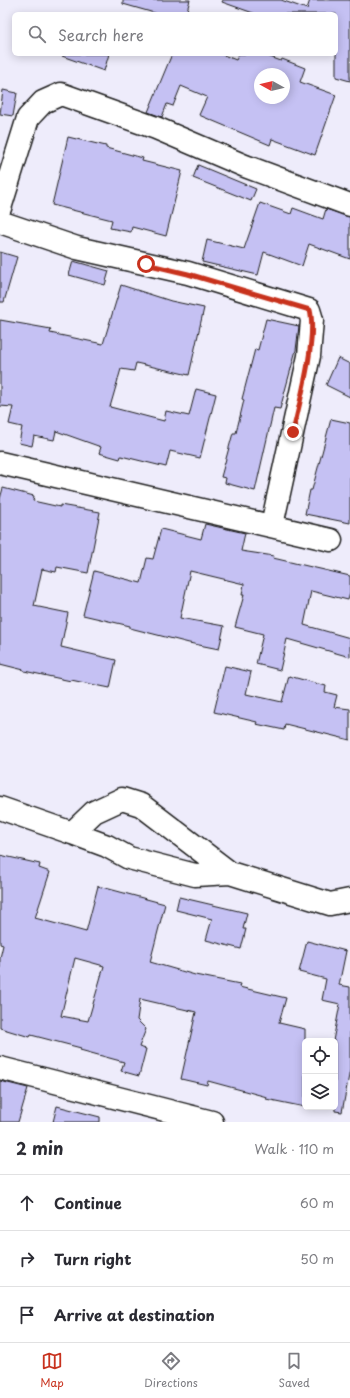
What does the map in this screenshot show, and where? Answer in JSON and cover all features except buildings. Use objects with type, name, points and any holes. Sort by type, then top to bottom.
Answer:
[{"type":"street","points":[[0,208],[28,118],[43,102],[61,94],[156,128],[245,166],[350,205]]},
{"type":"street","points":[[0,222],[77,248],[188,274],[310,310],[312,320],[309,356],[272,525]]},
{"type":"street","points":[[0,463],[272,525],[331,540]]},
{"type":"street","points":[[72,833],[94,812],[122,799],[141,805],[230,873],[330,904],[350,900]]},
{"type":"street","points":[[0,808],[107,846],[129,858],[195,875],[230,873]]},
{"type":"street","points":[[0,1068],[212,1122]]},
{"type":"route","points":[[146,264],[188,274],[310,310],[312,320],[309,356],[293,432]]}]
